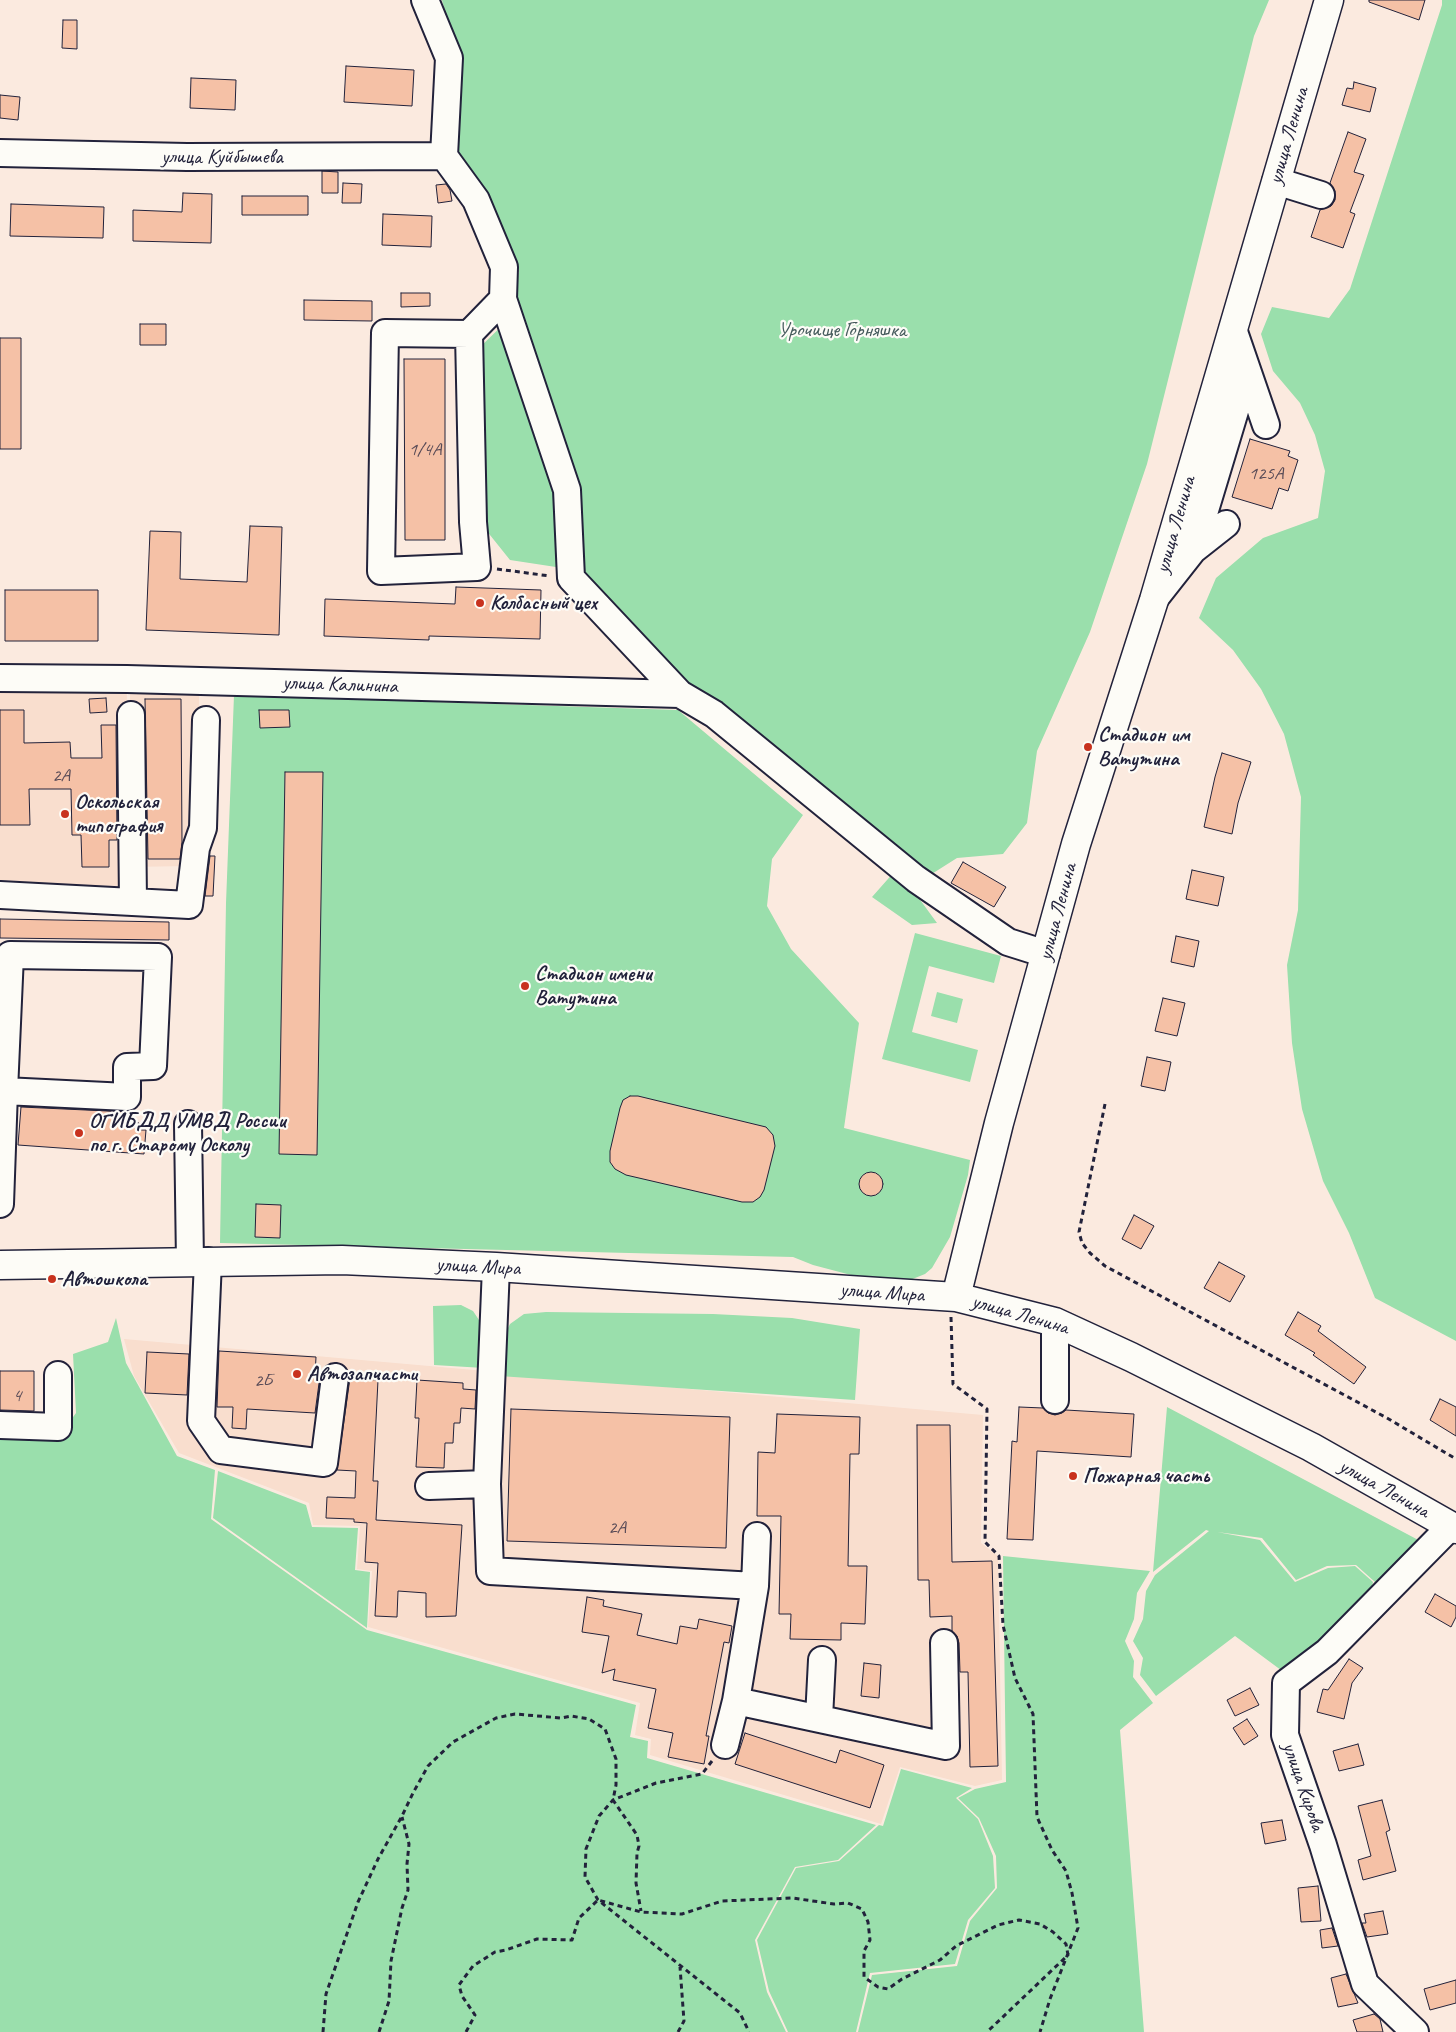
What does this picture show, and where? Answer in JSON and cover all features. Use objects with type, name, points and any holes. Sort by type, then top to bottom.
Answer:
[{"type":"main road","name":"улица Ленина","points":[[1329,0],[1154,600],[1076,844],[999,1124],[956,1297],[1055,1322],[1131,1357],[1311,1448],[1454,1527]]},
{"type":"main road","name":"улица Мира","points":[[0,1265],[342,1260],[496,1267],[956,1297]]},
{"type":"street","points":[[425,0],[449,58],[444,156],[476,200],[504,268],[503,299],[567,490],[571,578],[680,694],[714,714],[916,879],[1008,942],[1046,954]]},
{"type":"street","name":"улица Куйбышева","points":[[0,153],[187,157],[444,156]]},
{"type":"street","points":[[1276,181],[1321,195]]},
{"type":"street","points":[[469,334],[384,333],[381,572],[477,567],[473,522],[469,334],[503,299]]},
{"type":"street","points":[[1233,329],[1266,425]]},
{"type":"street","points":[[1193,550],[1248,371]]},
{"type":"street","points":[[1154,600],[1193,550],[1226,524]]},
{"type":"street","name":"улица Калинина","points":[[0,678],[127,679],[680,694]]},
{"type":"street","points":[[131,715],[133,902]]},
{"type":"street","points":[[0,895],[189,905],[196,848],[203,828],[206,720]]},
{"type":"street","points":[[0,1204],[4,1091],[10,955],[158,957],[153,1066],[128,1067],[127,1097],[4,1091]]},
{"type":"street","points":[[188,1124],[199,1261],[201,1421],[221,1450],[324,1463],[335,1377]]},
{"type":"street","points":[[496,1267],[487,1484],[490,1571],[755,1586]]},
{"type":"street","points":[[1055,1322],[1055,1400]]},
{"type":"street","points":[[0,1425],[58,1427],[58,1375]]},
{"type":"street","points":[[429,1486],[487,1484]]},
{"type":"street","name":"улица Кирова","points":[[1415,2032],[1365,1984],[1324,1845],[1285,1735],[1286,1683],[1327,1652],[1454,1527]]},
{"type":"street","points":[[724,1744],[736,1701],[755,1586],[757,1536]]},
{"type":"street","points":[[736,1701],[946,1746],[944,1643]]},
{"type":"street","points":[[819,1718],[822,1660]]},
{"type":"path","points":[[477,567],[571,578]]},
{"type":"path","points":[[1105,1104],[1079,1232],[1082,1243],[1090,1253],[1105,1266],[1386,1418],[1456,1459]]},
{"type":"path","points":[[956,1297],[950,1320],[953,1384],[987,1409],[985,1542],[999,1556],[1003,1625],[1015,1678],[1033,1714],[1037,1817],[1052,1850],[1066,1871],[1078,1928],[1050,1999],[1040,2032]]},
{"type":"path","points":[[323,2032],[326,1994],[355,1910],[378,1860],[428,1766],[453,1742],[496,1718],[515,1714],[561,1718],[571,1716],[589,1719],[605,1730],[616,1759],[616,1785],[613,1800],[637,1835],[639,1846],[636,1883],[641,1912]]},
{"type":"path","points":[[724,1744],[702,1774],[656,1783],[613,1800],[599,1816],[586,1849],[585,1876],[598,1900],[740,2013],[749,2032]]},
{"type":"path","points":[[379,2032],[389,2002],[391,1961],[402,1908],[408,1890],[406,1864],[409,1844],[402,1816]]},
{"type":"path","points":[[598,1900],[641,1912],[682,1914],[722,1901],[792,1898],[848,1904],[862,1909],[868,1922],[870,1940],[864,1951],[864,1977],[878,1987],[888,1989],[902,1979],[940,1960],[956,1946],[998,1926],[1019,1920],[1040,1924],[1054,1932],[1066,1944],[1068,1955]]},
{"type":"path","points":[[466,2032],[475,2015],[462,1996],[459,1985],[473,1966],[495,1952],[536,1940],[572,1940],[579,1918],[598,1900]]},
{"type":"path","points":[[987,2032],[1068,1955]]},
{"type":"path","points":[[678,2032],[684,2021],[680,1966]]},
{"type":"shaded area","points":[[0,679],[127,679],[125,886],[0,884]]},
{"type":"shaded area","points":[[130,694],[199,695],[198,837],[189,866],[129,867]]},
{"type":"shaded area","points":[[124,1339],[983,1415],[981,1543],[998,1556],[1002,1780],[975,1786],[900,1767],[881,1824],[650,1755],[651,1739],[635,1735],[640,1703],[368,1627],[372,1571],[357,1569],[360,1526],[313,1525],[309,1503],[179,1453],[134,1376]]},
{"type":"green space","name":"Урочище Горняшка","points":[[442,0],[1269,0],[1254,36],[1147,464],[1090,632],[1037,751],[1027,823],[1003,854],[957,858],[927,877],[665,668],[569,569],[510,560],[478,520],[475,352],[513,315],[519,269],[503,230],[457,150],[459,67]]},
{"type":"green space","points":[[1442,0],[1456,0],[1456,1341],[1375,1298],[1349,1233],[1323,1181],[1302,1109],[1292,1043],[1287,965],[1298,910],[1301,797],[1284,734],[1261,689],[1233,650],[1199,618],[1216,578],[1263,538],[1318,518],[1325,471],[1315,435],[1300,403],[1273,371],[1261,334],[1272,307],[1329,318],[1350,289],[1442,5]]},
{"type":"green space","name":"Стадион имени Ватутина","points":[[234,695],[375,697],[374,700],[678,710],[803,815],[772,859],[767,906],[791,949],[859,1023],[844,1128],[970,1160],[968,1175],[950,1237],[932,1268],[925,1274],[910,1280],[889,1285],[813,1265],[793,1257],[220,1243],[226,903]]},
{"type":"green space","points":[[895,871],[918,897],[937,923],[912,925],[872,897]]},
{"type":"green space","points":[[915,933],[1001,956],[994,983],[929,966],[912,1032],[978,1050],[970,1082],[882,1059]]},
{"type":"green space","points":[[937,992],[963,999],[957,1023],[931,1016]]},
{"type":"green space","points":[[461,1305],[473,1311],[483,1326],[484,1368],[434,1365],[433,1306]]},
{"type":"green space","points":[[546,1312],[713,1314],[792,1318],[860,1329],[855,1400],[499,1376],[501,1342],[510,1324],[524,1314]]},
{"type":"green space","points":[[116,1318],[126,1363],[177,1456],[215,1470],[211,1519],[367,1630],[636,1705],[630,1737],[648,1741],[647,1758],[876,1825],[838,1860],[795,1867],[755,1940],[767,1992],[786,2032],[0,2032],[0,1435],[60,1435],[76,1413],[73,1354],[108,1342]]},
{"type":"green space","points":[[1167,1407],[1424,1543],[1373,1596],[1375,1582],[1356,1565],[1327,1566],[1296,1580],[1262,1538],[1217,1532],[1260,1540],[1295,1582],[1328,1568],[1355,1566],[1373,1582],[1369,1600],[1293,1679],[1235,1636],[1156,1696],[1140,1675],[1143,1658],[1133,1641],[1143,1619],[1146,1591],[1155,1575],[1209,1531],[1206,1530],[1153,1572]]},
{"type":"green space","points":[[218,1471],[306,1505],[312,1527],[358,1528],[355,1570],[370,1572],[367,1628],[213,1518]]},
{"type":"green space","points":[[1003,1556],[1150,1571],[1137,1593],[1134,1619],[1125,1641],[1134,1661],[1133,1677],[1153,1703],[1120,1730],[1144,2032],[858,2032],[872,1975],[957,1966],[970,1921],[997,1888],[996,1856],[979,1818],[958,1798],[975,1789],[1006,1782]]},
{"type":"green space","points":[[901,1769],[972,1788],[956,1798],[978,1819],[993,1856],[995,1888],[968,1920],[955,1964],[870,1973],[856,2032],[788,2032],[769,1991],[757,1940],[796,1868],[839,1861],[879,1825],[883,1826]]},
{"type":"building","points":[[1369,0],[1425,0],[1419,20],[1369,2]]},
{"type":"building","points":[[63,20],[77,20],[77,49],[62,48]]},
{"type":"building","points":[[346,66],[414,70],[412,106],[344,102]]},
{"type":"building","points":[[191,78],[236,80],[235,110],[190,108]]},
{"type":"building","points":[[1354,82],[1376,88],[1370,112],[1342,105],[1347,88],[1353,89]]},
{"type":"building","points":[[0,95],[20,97],[18,120],[0,118]]},
{"type":"building","points":[[1348,132],[1366,139],[1354,172],[1364,175],[1350,212],[1355,214],[1343,248],[1311,237],[1320,210],[1331,206],[1335,200],[1335,191],[1330,183]]},
{"type":"building","points":[[322,171],[338,172],[338,193],[322,193]]},
{"type":"building","points":[[343,183],[362,184],[361,203],[342,203]]},
{"type":"building","points":[[446,184],[450,190],[452,201],[438,203],[436,185]]},
{"type":"building","points":[[183,193],[212,194],[211,243],[133,241],[133,210],[182,212]]},
{"type":"building","points":[[242,196],[308,196],[308,215],[242,215]]},
{"type":"building","points":[[11,204],[104,207],[103,238],[10,236]]},
{"type":"building","points":[[383,214],[432,216],[431,247],[382,245]]},
{"type":"building","points":[[401,293],[430,293],[430,306],[401,307]]},
{"type":"building","points":[[304,300],[372,301],[372,321],[304,320]]},
{"type":"building","points":[[140,324],[166,324],[166,345],[140,345]]},
{"type":"building","points":[[0,338],[21,338],[21,449],[0,449]]},
{"type":"building","points":[[404,359],[445,359],[445,540],[405,540]]},
{"type":"building","points":[[1250,439],[1290,451],[1288,456],[1298,460],[1288,491],[1279,488],[1272,509],[1232,497]]},
{"type":"building","points":[[250,526],[282,527],[279,635],[146,630],[150,531],[181,532],[180,579],[247,582]]},
{"type":"building","points":[[456,587],[541,590],[540,639],[429,636],[429,640],[324,636],[325,599],[455,604]]},
{"type":"building","points":[[5,590],[98,590],[98,641],[5,641]]},
{"type":"building","points":[[106,698],[107,712],[90,713],[89,699]]},
{"type":"building","points":[[145,699],[181,699],[182,842],[180,859],[148,859]]},
{"type":"building","points":[[0,710],[24,710],[24,743],[70,742],[71,758],[102,758],[101,725],[116,725],[117,840],[109,840],[109,867],[82,867],[81,835],[72,835],[71,789],[29,789],[30,825],[0,825]]},
{"type":"building","points":[[259,710],[289,710],[290,727],[260,728]]},
{"type":"building","points":[[1222,753],[1251,762],[1238,803],[1232,834],[1204,827]]},
{"type":"building","points":[[285,772],[323,772],[317,1155],[279,1154]]},
{"type":"building","points":[[210,856],[215,856],[213,896],[205,896]]},
{"type":"building","points":[[963,862],[1006,887],[994,907],[951,883]]},
{"type":"building","points":[[1192,870],[1224,877],[1218,906],[1186,899]]},
{"type":"building","points":[[0,919],[169,922],[169,940],[0,938]]},
{"type":"building","points":[[1176,936],[1199,941],[1194,967],[1171,962]]},
{"type":"building","points":[[1163,998],[1185,1003],[1177,1036],[1155,1031]]},
{"type":"building","points":[[1147,1057],[1171,1062],[1165,1091],[1141,1086]]},
{"type":"building","points":[[630,1096],[638,1096],[766,1127],[773,1135],[775,1146],[764,1190],[760,1197],[753,1202],[742,1202],[626,1175],[615,1169],[610,1162],[610,1151],[620,1108],[623,1100]]},
{"type":"building","name":"ОГИБДД УМВД России по г. Старому Осколу","points":[[21,1107],[129,1112],[129,1122],[139,1123],[139,1130],[146,1130],[144,1154],[18,1145]]},
{"type":"building","points":[[871,1172],[876,1173],[882,1179],[882,1189],[876,1195],[871,1196],[866,1195],[860,1189],[859,1184],[860,1179],[866,1173]]},
{"type":"building","points":[[256,1204],[281,1205],[280,1238],[255,1237]]},
{"type":"building","points":[[1134,1215],[1154,1226],[1141,1249],[1122,1239]]},
{"type":"building","points":[[1219,1262],[1245,1276],[1230,1302],[1204,1288]]},
{"type":"building","points":[[1298,1312],[1321,1326],[1318,1331],[1366,1367],[1354,1384],[1313,1355],[1315,1353],[1285,1335]]},
{"type":"building","points":[[219,1351],[316,1357],[315,1376],[320,1376],[315,1413],[247,1409],[246,1429],[232,1428],[233,1407],[217,1407]]},
{"type":"building","points":[[147,1352],[189,1354],[187,1395],[145,1393]]},
{"type":"building","points":[[0,1371],[34,1371],[34,1411],[0,1410]]},
{"type":"building","points":[[350,1378],[378,1380],[373,1481],[378,1481],[376,1520],[462,1525],[456,1616],[426,1617],[426,1593],[398,1591],[397,1617],[375,1616],[378,1563],[365,1562],[367,1523],[354,1522],[354,1519],[326,1518],[327,1497],[355,1498],[356,1471],[337,1470]]},
{"type":"building","points":[[417,1380],[463,1383],[463,1389],[476,1390],[475,1409],[461,1408],[460,1423],[454,1423],[453,1443],[445,1443],[444,1468],[416,1467],[419,1418],[415,1418]]},
{"type":"building","points":[[1440,1399],[1456,1407],[1456,1436],[1430,1420]]},
{"type":"building","points":[[1019,1407],[1043,1408],[1048,1413],[1055,1415],[1066,1410],[1134,1414],[1131,1457],[1037,1451],[1033,1540],[1007,1539],[1012,1441],[1017,1442]]},
{"type":"building","points":[[511,1409],[730,1417],[726,1548],[507,1541]]},
{"type":"building","points":[[777,1414],[860,1417],[859,1454],[850,1454],[848,1566],[867,1566],[865,1624],[841,1623],[841,1640],[790,1639],[791,1614],[779,1614],[781,1516],[757,1516],[758,1452],[775,1453]]},
{"type":"building","points":[[917,1425],[950,1425],[952,1562],[992,1561],[998,1766],[970,1767],[968,1672],[960,1672],[959,1643],[957,1636],[952,1631],[952,1616],[930,1617],[929,1580],[918,1580]]},
{"type":"building","points":[[1435,1594],[1456,1606],[1456,1617],[1451,1627],[1425,1612]]},
{"type":"building","points":[[587,1597],[604,1600],[603,1606],[642,1614],[637,1635],[677,1644],[680,1626],[697,1629],[699,1619],[732,1626],[729,1643],[724,1642],[706,1736],[709,1736],[704,1764],[668,1757],[673,1733],[648,1728],[656,1689],[613,1680],[615,1669],[602,1673],[609,1636],[582,1632]]},
{"type":"building","points":[[1349,1659],[1363,1668],[1352,1683],[1344,1719],[1317,1712],[1323,1689],[1328,1690]]},
{"type":"building","points":[[864,1663],[881,1665],[879,1698],[861,1696]]},
{"type":"building","points":[[1250,1688],[1259,1705],[1235,1716],[1227,1700]]},
{"type":"building","points":[[1247,1719],[1258,1736],[1244,1745],[1233,1728]]},
{"type":"building","points":[[745,1733],[836,1763],[840,1750],[884,1765],[870,1808],[735,1764]]},
{"type":"building","points":[[1358,1744],[1364,1765],[1339,1771],[1333,1751]]},
{"type":"building","points":[[1382,1800],[1390,1830],[1386,1832],[1396,1871],[1363,1880],[1358,1860],[1371,1856],[1358,1806]]},
{"type":"building","points":[[1282,1820],[1286,1840],[1265,1844],[1261,1823]]},
{"type":"building","points":[[1318,1886],[1321,1921],[1301,1922],[1298,1888]]},
{"type":"building","points":[[1383,1911],[1388,1934],[1367,1937],[1362,1923],[1366,1923],[1364,1914]]},
{"type":"building","points":[[1332,1928],[1338,1946],[1322,1948],[1320,1930]]},
{"type":"building","points":[[1346,1974],[1358,2003],[1338,2007],[1331,1978]]},
{"type":"building","points":[[1456,1980],[1456,2003],[1430,2010],[1424,1989]]},
{"type":"building","points":[[1374,2014],[1380,2019],[1383,2032],[1357,2032],[1353,2020]]},
{"type":"place","name":"Колбасный цех","points":[[480,603]]},
{"type":"place","name":"Стадион им Ватутина","points":[[1088,747]]},
{"type":"place","name":"Оскольская типография","points":[[65,814]]},
{"type":"place","name":"Стадион имени Ватутина","points":[[525,986]]},
{"type":"place","name":"ОГИБДД УМВД России по г. Старому Осколу","points":[[79,1133]]},
{"type":"place","name":"Автошкола","points":[[52,1279]]},
{"type":"place","name":"Автозапчасти","points":[[297,1374]]},
{"type":"place","name":"Пожарная часть","points":[[1073,1476]]}]
